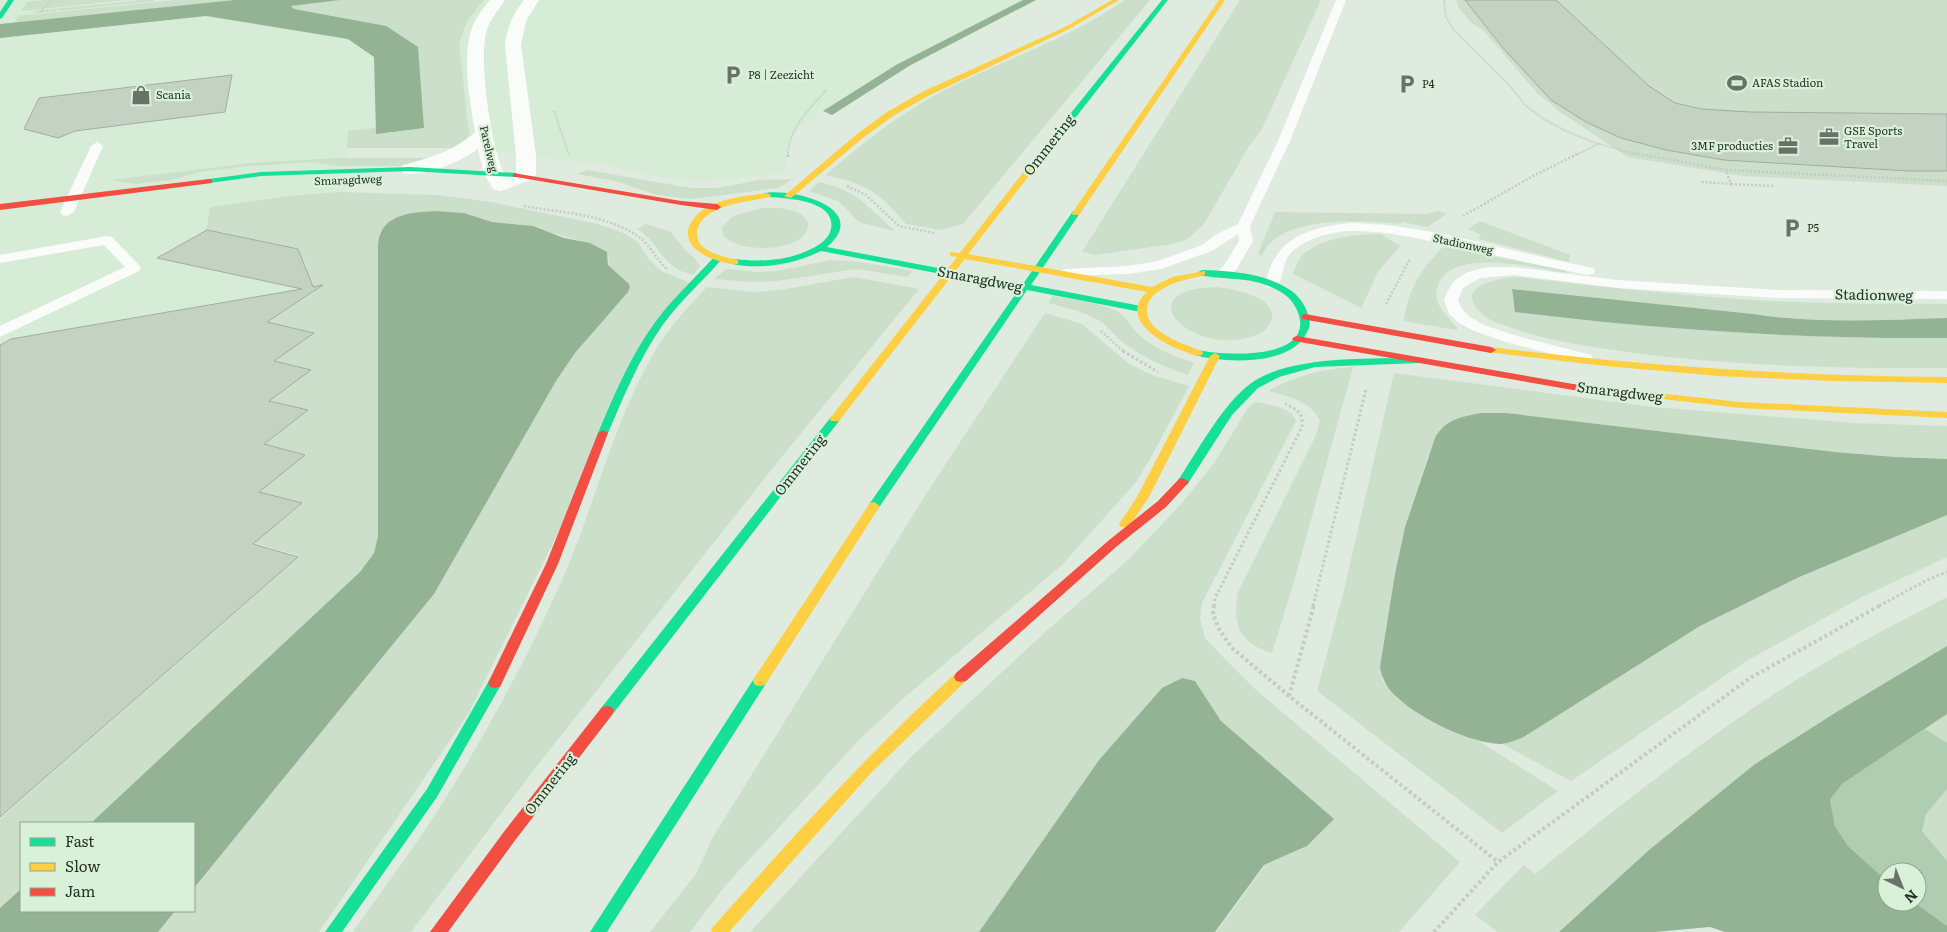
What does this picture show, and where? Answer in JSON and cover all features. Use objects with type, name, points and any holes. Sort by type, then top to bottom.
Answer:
[{"type":"main road","points":[[0,16],[10,0]]},
{"type":"main road","points":[[788,196],[890,114],[927,93],[1067,28],[1116,0]]},
{"type":"main road","name":"Ommering","points":[[438,932],[511,834],[1164,0]]},
{"type":"main road","points":[[598,932],[872,510],[1222,0]]},
{"type":"main road","name":"Smaragdweg","points":[[0,207],[261,174],[410,169],[497,179]]},
{"type":"main road","name":"Smaragdweg","points":[[131,203],[267,185],[372,178],[497,179]]},
{"type":"main road","points":[[524,182],[716,207]]},
{"type":"main road","points":[[767,195],[788,196],[807,199],[822,205],[832,213],[837,222],[835,233],[819,248],[802,256],[782,261],[759,263],[737,262],[718,258],[704,252],[695,244],[691,235],[693,227],[700,217],[716,207],[746,198],[767,195]]},
{"type":"main road","points":[[62,212],[85,209]]},
{"type":"main road","points":[[682,222],[693,227]]},
{"type":"main road","points":[[835,233],[850,235]]},
{"type":"main road","name":"Smaragdweg","points":[[819,248],[1141,309]]},
{"type":"main road","name":"Smaragdweg","points":[[941,252],[1151,290]]},
{"type":"main road","points":[[333,932],[432,793],[503,669],[552,564],[584,479],[622,388],[637,359],[660,324],[718,258]]},
{"type":"main road","points":[[1202,273],[1224,273],[1245,276],[1272,285],[1293,298],[1300,305],[1305,317],[1304,330],[1297,339],[1280,349],[1259,355],[1242,357],[1215,356],[1182,348],[1160,337],[1146,324],[1141,309],[1144,299],[1151,290],[1164,282],[1181,276],[1202,273]]},
{"type":"main road","name":"Smaragdweg","points":[[1305,317],[1528,356],[1696,373],[1816,379],[1947,380]]},
{"type":"main road","name":"Smaragdweg","points":[[1297,339],[1573,387],[1740,405],[1947,415]]},
{"type":"main road","points":[[1112,544],[1143,497],[1215,356]]},
{"type":"main road","points":[[719,932],[872,760],[918,716],[1112,544],[1162,504],[1187,477],[1228,413],[1247,392],[1275,375],[1314,364],[1415,361]]},
{"type":"street","name":"Parelweg","points":[[498,0],[484,18],[478,34],[476,49],[484,134],[497,179],[524,182]]},
{"type":"street","points":[[524,182],[526,156],[513,46],[514,28],[518,19],[532,0]]},
{"type":"street","name":"Smaragdweg","points":[[410,169],[440,162],[458,155],[484,134]]},
{"type":"lane","points":[[1060,274],[1128,270],[1161,265],[1207,248],[1222,237],[1243,226],[1284,141],[1341,0]]},
{"type":"lane","points":[[62,212],[73,197],[97,146]]},
{"type":"lane","points":[[1224,273],[1231,267],[1246,240],[1243,226]]},
{"type":"lane","name":"Stadionweg","points":[[1272,285],[1273,277],[1287,248],[1300,241],[1331,230],[1347,228],[1395,230],[1585,270],[1680,287]]},
{"type":"lane","points":[[0,259],[108,240],[134,268],[0,332]]},
{"type":"lane","name":"Stadionweg","points":[[1607,364],[1494,334],[1474,326],[1463,320],[1453,308],[1452,296],[1457,286],[1479,273],[1514,271],[1617,284],[1778,294],[1947,296]]},
{"type":"path","points":[[39,12],[51,0]]},
{"type":"path","points":[[0,16],[154,0]]},
{"type":"path","points":[[1444,0],[1443,13],[1450,26],[1512,89],[1525,105],[1549,121],[1599,144],[1636,155],[1726,170],[1947,180]]},
{"type":"path","points":[[826,90],[794,127],[787,146],[789,175],[833,181],[866,194],[898,226],[943,234]]},
{"type":"path","points":[[1458,219],[1532,176],[1599,144]]},
{"type":"path","points":[[1726,170],[1731,184]]},
{"type":"path","points":[[1701,182],[1772,186]]},
{"type":"path","points":[[518,205],[592,219],[627,230],[641,239],[659,263],[668,270],[697,282]]},
{"type":"path","points":[[1099,329],[1108,341],[1151,369],[1171,377],[1200,383]]},
{"type":"path","points":[[1289,696],[1320,582],[1368,382]]},
{"type":"path","points":[[1247,392],[1276,400],[1299,410],[1303,416],[1302,427],[1215,598],[1213,614],[1219,629],[1231,647],[1289,696],[1498,862]]},
{"type":"path","points":[[1434,932],[1498,862],[1750,678],[1927,580],[1947,572]]},
{"type":"shaded area","points":[[0,0],[1023,0],[896,65],[800,126],[787,147],[785,172],[701,182],[644,174],[603,164],[457,148],[347,148],[334,506],[360,572],[92,822],[20,822],[20,890],[0,908]]},
{"type":"shaded area","points":[[44,0],[124,0],[21,11],[27,2]]},
{"type":"shaded area","points":[[176,0],[235,0],[14,23],[18,16]]},
{"type":"shaded area","points":[[235,0],[340,0],[291,6],[294,9],[386,26],[418,47],[424,128],[376,134],[374,57],[348,39],[206,16],[0,38],[0,24]]},
{"type":"shaded area","points":[[340,0],[484,0],[467,21],[459,43],[469,135],[466,142],[457,148],[347,148],[348,131],[376,128],[376,134],[418,47],[294,9],[290,6]]},
{"type":"shaded area","points":[[1023,0],[1036,0],[909,66],[832,115],[823,111],[896,65]]},
{"type":"shaded area","points":[[1125,0],[1150,0],[963,224],[941,230],[906,224],[884,200],[870,190],[850,181],[826,175],[879,132],[937,94],[1057,39]]},
{"type":"shaded area","points":[[1240,0],[1321,0],[1262,129],[1248,148],[1204,224],[1186,240],[1172,244],[1096,255],[1082,252]]},
{"type":"shaded area","name":"AFAS Stadion","points":[[1456,0],[1947,0],[1947,186],[1743,176],[1628,157],[1560,112],[1538,94],[1483,30],[1470,22],[1459,8]]},
{"type":"shaded area","points":[[339,158],[441,158],[401,166],[337,166],[312,162],[248,166],[199,172],[171,180],[135,184],[112,180],[251,163]]},
{"type":"shaded area","points":[[587,170],[691,188],[718,188],[758,180],[793,179],[778,188],[692,199],[657,195],[615,181],[577,174]]},
{"type":"shaded area","points":[[819,182],[844,190],[861,200],[895,231],[861,223],[838,201],[809,191]]},
{"type":"shaded area","points":[[340,192],[437,195],[491,202],[598,224],[626,234],[638,242],[650,261],[662,271],[690,283],[659,317],[553,543],[468,714],[319,932],[158,932],[174,912],[195,912],[195,887],[434,594],[556,381],[575,353],[628,292],[628,283],[608,265],[609,256],[574,239],[519,224],[492,222],[464,213],[435,211],[410,213],[393,219],[380,232],[378,247],[378,536],[374,553],[360,572],[92,822],[20,822],[20,890],[0,908],[0,819],[300,556],[255,543],[302,504],[258,492],[304,456],[263,445],[307,411],[269,402],[310,371],[273,362],[313,332],[268,322],[314,292],[292,286],[306,272],[307,264],[296,255],[206,231],[210,207],[290,196]]},
{"type":"shaded area","points":[[762,208],[781,208],[799,213],[808,222],[806,232],[798,240],[772,248],[743,246],[723,235],[722,227],[733,216]]},
{"type":"shaded area","points":[[435,211],[464,213],[492,222],[533,226],[564,238],[590,243],[607,252],[608,265],[630,287],[628,292],[575,353],[556,381],[434,594],[195,887],[195,822],[92,822],[360,572],[374,553],[378,536],[378,247],[381,232],[385,226],[397,217],[412,213]]},
{"type":"shaded area","points":[[1438,211],[1447,214],[1427,227],[1403,222],[1400,224],[1366,221],[1345,221],[1303,226],[1285,233],[1271,242],[1262,256],[1258,254],[1275,212],[1427,214]]},
{"type":"shaded area","points":[[1480,221],[1570,255],[1569,262],[1479,239],[1480,234],[1468,229]]},
{"type":"shaded area","points":[[646,224],[671,232],[700,266],[693,275],[673,267],[652,241],[637,229]]},
{"type":"shaded area","points":[[1381,234],[1400,246],[1378,272],[1361,308],[1293,274],[1302,256],[1312,248],[1330,240],[1351,236]]},
{"type":"shaded area","points":[[1443,247],[1566,270],[1566,273],[1498,263],[1463,265],[1449,271],[1440,281],[1436,292],[1440,306],[1457,330],[1404,321],[1412,289],[1428,263]]},
{"type":"shaded area","points":[[831,260],[860,262],[913,271],[908,277],[856,269],[777,281],[754,282],[714,279],[726,269],[758,272],[777,271]]},
{"type":"shaded area","points":[[854,277],[919,289],[780,459],[537,766],[411,932],[353,932],[420,838],[447,796],[482,738],[514,679],[571,559],[626,409],[655,351],[672,326],[707,287],[753,292],[780,290]]},
{"type":"shaded area","points":[[1517,277],[1664,293],[1753,300],[1825,303],[1947,304],[1947,318],[1826,320],[1777,317],[1512,289],[1515,312],[1623,324],[1731,332],[1839,337],[1947,338],[1947,368],[1869,368],[1751,364],[1634,353],[1557,340],[1527,333],[1495,322],[1484,316],[1474,304],[1472,296],[1481,285],[1499,279]]},
{"type":"shaded area","points":[[1217,287],[1242,292],[1260,299],[1271,311],[1272,319],[1268,327],[1256,335],[1233,340],[1210,338],[1191,331],[1178,321],[1171,310],[1174,299],[1189,291]]},
{"type":"shaded area","points":[[1512,289],[1801,319],[1899,320],[1947,318],[1947,338],[1838,337],[1730,332],[1622,324],[1515,312]]},
{"type":"shaded area","points":[[1053,296],[1095,304],[1118,312],[1149,343],[1194,363],[1188,375],[1143,356],[1119,339],[1097,319],[1048,303]]},
{"type":"shaded area","points":[[1045,313],[1082,324],[1129,364],[1152,375],[1189,386],[1136,482],[1062,565],[905,697],[859,740],[725,886],[690,932],[650,932],[696,874],[713,837],[926,494]]},
{"type":"shaded area","points":[[1353,367],[1295,578],[1272,653],[1252,644],[1240,631],[1236,614],[1238,592],[1316,435],[1320,421],[1316,414],[1305,404],[1290,397],[1268,391],[1288,381],[1309,374],[1330,369]]},
{"type":"shaded area","points":[[1394,373],[1654,407],[1855,423],[1947,426],[1947,459],[1835,452],[1506,413],[1482,413],[1440,429],[1428,456],[1405,527],[1395,574],[1382,680],[1398,699],[1416,711],[1441,725],[1477,740],[1558,791],[1502,833],[1317,691],[1344,590]]},
{"type":"shaded area","points":[[1255,402],[1285,409],[1296,421],[1202,603],[1200,619],[1205,638],[1255,689],[1460,862],[1399,932],[1215,932],[1265,865],[1307,846],[1333,819],[1221,721],[1195,681],[1162,688],[1099,760],[979,932],[750,932],[912,756],[1043,634],[1129,559],[1182,503],[1214,463],[1248,408]]},
{"type":"shaded area","points":[[1482,413],[1506,413],[1835,452],[1947,459],[1947,515],[1797,578],[1700,626],[1522,738],[1503,744],[1488,743],[1446,729],[1408,707],[1389,689],[1384,681],[1380,667],[1395,574],[1405,527],[1435,438],[1443,427],[1449,423],[1461,417]]},
{"type":"shaded area","points":[[1947,515],[1947,557],[1862,597],[1745,662],[1571,781],[1502,744],[1522,738],[1700,626],[1797,578]]},
{"type":"shaded area","points":[[1947,597],[1947,646],[1838,711],[1755,764],[1649,850],[1559,932],[1498,932],[1475,915],[1524,865],[1535,874],[1675,764],[1784,687],[1876,634]]},
{"type":"shaded area","points":[[1947,646],[1947,714],[1842,784],[1830,800],[1835,826],[1848,846],[1877,872],[1877,912],[1927,911],[1947,926],[1947,932],[1725,932],[1710,927],[1655,932],[1559,932],[1649,850],[1755,764],[1838,711]]},
{"type":"shaded area","points":[[1182,678],[1195,681],[1221,721],[1334,819],[1307,846],[1264,865],[1215,932],[979,932],[1099,760],[1162,688]]},
{"type":"shaded area","points":[[1947,714],[1947,743],[1925,729]]},
{"type":"shaded area","points":[[1925,729],[1947,743],[1947,789],[1926,814],[1922,831],[1947,861],[1947,926],[1927,911],[1927,862],[1877,862],[1877,872],[1848,846],[1835,826],[1830,800],[1842,784]]},
{"type":"shaded area","points":[[1947,789],[1947,861],[1922,831],[1926,814]]},
{"type":"shaded area","points":[[20,890],[20,912],[174,912],[158,932],[0,932],[0,908]]},
{"type":"building","points":[[1465,0],[1556,0],[1649,86],[1675,103],[1702,109],[1750,112],[1947,114],[1947,171],[1908,171],[1724,160],[1666,150],[1621,138],[1586,122],[1551,100],[1503,48]]},
{"type":"building","points":[[232,75],[225,112],[75,131],[58,138],[24,129],[39,98]]},
{"type":"building","points":[[207,230],[298,249],[313,287],[323,285],[267,322],[314,333],[274,361],[311,370],[269,401],[308,410],[264,444],[305,455],[259,492],[302,503],[253,544],[298,557],[0,817],[0,345],[11,339],[302,289],[157,258]]},
{"type":"traffic: fast","points":[[0,17],[11,0]]},
{"type":"traffic: fast","points":[[1032,167],[1165,0]]},
{"type":"traffic: fast","points":[[209,181],[261,174],[410,169],[516,175]]},
{"type":"traffic: fast","points":[[735,262],[767,263],[790,260],[820,248],[828,242],[834,233],[836,227],[835,217],[830,210],[821,204],[810,200],[767,195]]},
{"type":"traffic: fast","points":[[874,506],[1076,213]]},
{"type":"traffic: fast","points":[[819,248],[1141,309]]},
{"type":"traffic: fast","points":[[603,433],[628,377],[650,337],[673,307],[718,258]]},
{"type":"traffic: fast","points":[[1198,353],[1224,357],[1257,356],[1273,353],[1287,348],[1297,340],[1305,324],[1302,310],[1296,299],[1273,284],[1243,276],[1202,273]]},
{"type":"traffic: fast","points":[[1183,482],[1228,413],[1254,386],[1275,375],[1315,364],[1415,361]]},
{"type":"traffic: fast","points":[[607,711],[835,419]]},
{"type":"traffic: fast","points":[[598,932],[760,681]]},
{"type":"traffic: fast","points":[[333,932],[432,793],[495,683]]},
{"type":"traffic: slow","points":[[788,196],[860,136],[890,114],[927,93],[1067,28],[1116,0]]},
{"type":"traffic: slow","points":[[1076,213],[1222,0]]},
{"type":"traffic: slow","points":[[835,419],[1032,167]]},
{"type":"traffic: slow","points":[[735,262],[712,256],[698,247],[693,241],[694,226],[707,211],[719,205],[767,195]]},
{"type":"traffic: slow","points":[[953,254],[1151,290]]},
{"type":"traffic: slow","points":[[1198,353],[1173,344],[1156,333],[1145,321],[1142,310],[1145,298],[1157,288],[1175,279],[1202,273]]},
{"type":"traffic: slow","points":[[1491,350],[1605,363],[1776,376],[1947,380]]},
{"type":"traffic: slow","points":[[1125,524],[1143,497],[1215,356]]},
{"type":"traffic: slow","points":[[1658,396],[1740,405],[1947,415]]},
{"type":"traffic: slow","points":[[760,681],[874,506]]},
{"type":"traffic: slow","points":[[719,932],[806,833],[866,769],[961,677]]},
{"type":"traffic: jam","points":[[516,175],[681,203],[717,207]]},
{"type":"traffic: jam","points":[[0,207],[209,181]]},
{"type":"traffic: jam","points":[[1305,317],[1491,350]]},
{"type":"traffic: jam","points":[[1297,339],[1573,387],[1658,396]]},
{"type":"traffic: jam","points":[[495,683],[552,564],[603,433]]},
{"type":"traffic: jam","points":[[961,677],[1112,544],[1162,504],[1183,482]]},
{"type":"traffic: jam","points":[[438,932],[511,834],[607,711]]},
{"type":"place","name":"P8 | Zeezicht","points":[[733,75]]},
{"type":"place","name":"AFAS Stadion","points":[[1737,83]]},
{"type":"place","name":"P4","points":[[1407,84]]},
{"type":"place","name":"Scania","points":[[141,95]]},
{"type":"place","name":"GSE Sports Travel","points":[[1829,137]]},
{"type":"place","name":"3MF producties","points":[[1788,146]]},
{"type":"place","name":"P5","points":[[1792,228]]}]
